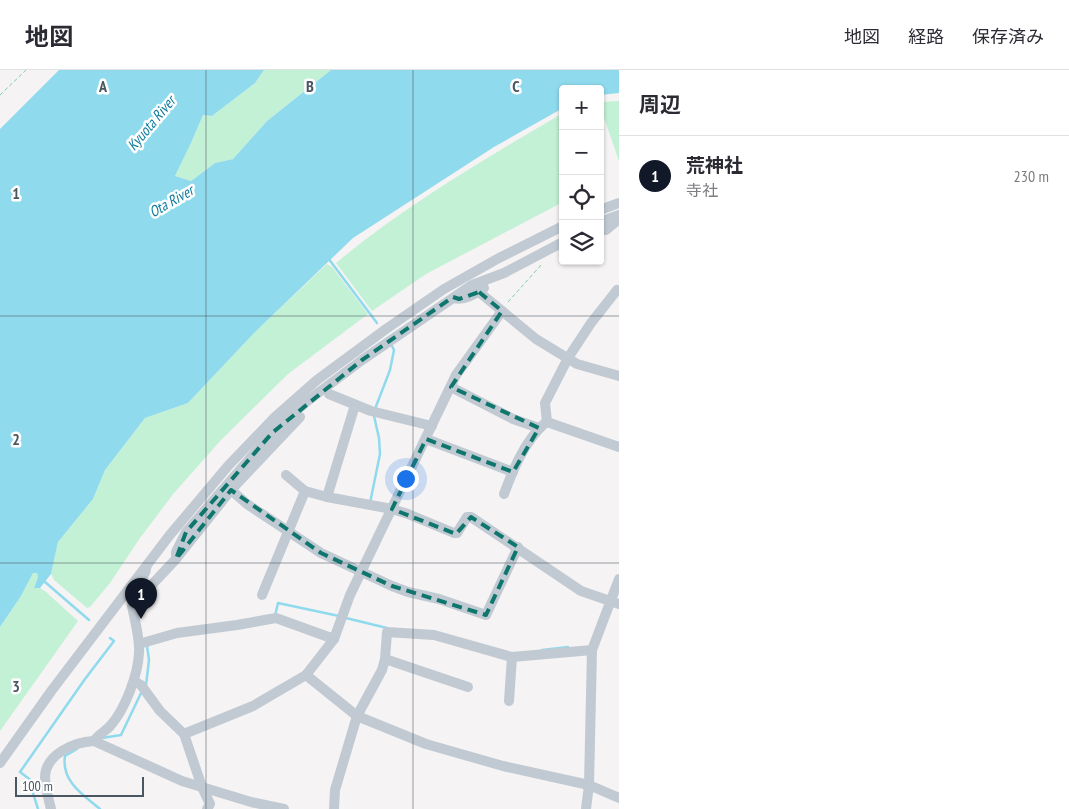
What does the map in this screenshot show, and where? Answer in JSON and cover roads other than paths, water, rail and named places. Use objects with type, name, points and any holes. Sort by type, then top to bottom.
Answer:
[{"type":"street","points":[[604,209],[619,203]]},
{"type":"street","points":[[604,226],[619,215]]},
{"type":"street","points":[[604,227],[619,219]]},
{"type":"street","points":[[604,228],[619,224]]},
{"type":"street","points":[[0,763],[52,690],[169,536],[228,466],[275,417],[317,380],[444,289],[499,258],[559,228]]},
{"type":"street","points":[[453,297],[460,299],[479,292],[504,272],[559,235]]},
{"type":"street","points":[[176,559],[176,552],[186,532],[272,433],[306,402],[354,365],[472,285],[504,272],[559,244]]},
{"type":"street","points":[[549,255],[559,250]]},
{"type":"street","points":[[504,494],[527,445],[543,425],[545,403],[568,358],[591,323],[617,290],[619,291]]},
{"type":"street","points":[[479,292],[536,339],[576,364],[619,376]]},
{"type":"street","points":[[184,734],[253,706],[306,675],[334,639],[361,571],[456,375],[501,310]]},
{"type":"street","points":[[451,388],[513,419],[543,425],[619,447]]},
{"type":"street","points":[[329,394],[371,411],[432,426]]},
{"type":"street","points":[[327,497],[355,405]]},
{"type":"street","points":[[94,741],[100,733],[110,727],[118,716],[134,681],[139,644],[132,606],[176,559],[231,490],[300,417]]},
{"type":"street","points":[[426,439],[513,472]]},
{"type":"street","points":[[286,475],[305,491],[392,509],[454,533],[457,533],[467,516],[471,516],[581,591],[615,602]]},
{"type":"street","points":[[231,490],[247,504],[321,553],[408,592],[439,599],[486,615],[518,547]]},
{"type":"street","points":[[262,595],[305,491]]},
{"type":"street","points":[[586,809],[589,785],[592,650],[615,602],[619,579]]},
{"type":"street","points":[[139,644],[177,634],[238,626],[276,618],[334,639]]},
{"type":"street","points":[[334,809],[335,790],[357,716],[382,670],[385,659],[387,632],[434,635],[512,657],[592,650]]},
{"type":"street","points":[[509,701],[512,657]]},
{"type":"street","points":[[385,659],[468,687]]},
{"type":"street","points":[[306,675],[357,716],[426,744],[503,766],[589,785],[619,798]]},
{"type":"street","points":[[134,681],[141,685],[160,711],[184,734],[202,787],[210,804],[207,809]]},
{"type":"street","points":[[51,809],[45,776],[51,761],[63,750],[80,742],[94,741],[182,781],[251,802],[284,809]]},
{"type":"lane","points":[[132,606],[148,572],[150,562]]},
{"type":"water","points":[[59,70],[264,70],[255,83],[212,116],[203,115],[175,176],[191,181],[215,163],[233,159],[267,121],[331,70],[619,70],[619,93],[604,95],[604,85],[559,85],[559,110],[494,147],[353,238],[254,333],[188,403],[145,418],[105,470],[93,499],[58,542],[51,574],[40,588],[34,588],[38,577],[37,573],[33,573],[21,596],[0,627],[0,129]]},
{"type":"waterway","points":[[328,258],[377,323]]},
{"type":"waterway","points":[[375,409],[390,370],[394,350],[392,346]]},
{"type":"waterway","points":[[370,503],[380,454],[379,438],[374,416]]},
{"type":"waterway","points":[[45,582],[89,620]]},
{"type":"waterway","points":[[275,616],[278,603],[339,616]]},
{"type":"waterway","points":[[346,618],[387,628]]},
{"type":"waterway","points":[[38,809],[31,787],[32,781],[20,772],[114,641],[110,638]]},
{"type":"waterway","points":[[146,685],[149,660],[148,645]]},
{"type":"waterway","points":[[542,650],[568,647]]},
{"type":"waterway","points":[[102,738],[121,735],[142,691]]},
{"type":"waterway","points":[[77,749],[65,756],[66,773],[75,787],[100,809]]},
{"type":"place","name":"荒神社","points":[[141,619]]},
{"type":"water label","name":"Kyuota River","points":[[151,123]]},
{"type":"water label","name":"Ota River","points":[[171,201]]}]
